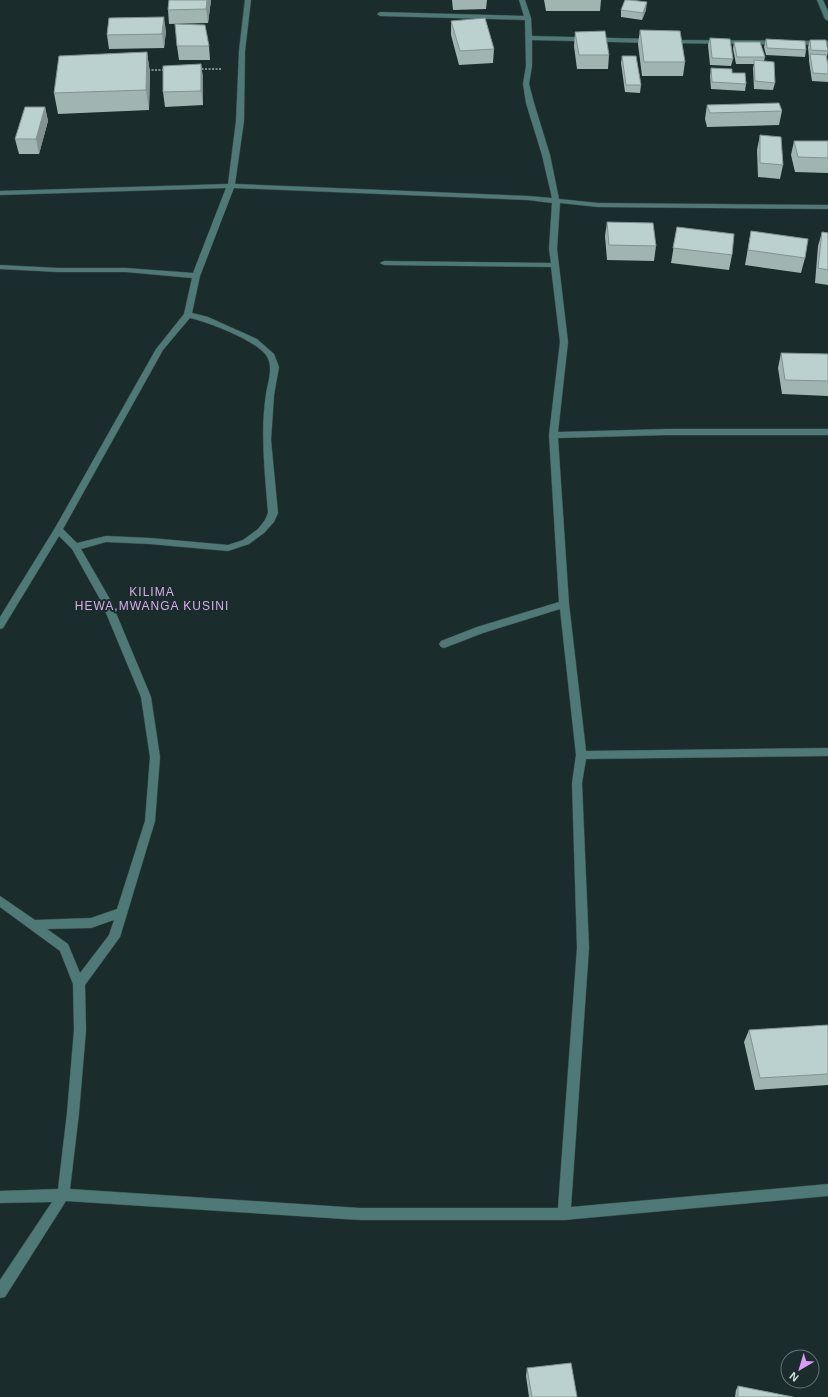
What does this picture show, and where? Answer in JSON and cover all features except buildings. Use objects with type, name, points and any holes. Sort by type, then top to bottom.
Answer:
[{"type":"street","points":[[0,625],[58,530],[160,349],[188,315],[196,276],[231,186],[240,121],[242,69],[248,0]]},
{"type":"street","points":[[522,0],[528,18],[529,38],[529,66],[526,84],[530,103],[546,155],[556,201],[553,249],[564,342],[553,435],[564,604],[581,755],[577,783],[583,948],[564,1214]]},
{"type":"street","points":[[820,0],[828,19]]},
{"type":"street","points":[[380,14],[528,18]]},
{"type":"street","points":[[529,38],[693,43],[828,43]]},
{"type":"street","points":[[0,193],[231,186],[528,198],[605,205],[828,207]]},
{"type":"street","points":[[384,263],[555,264]]},
{"type":"street","points":[[0,267],[58,270],[126,270],[196,276]]},
{"type":"street","points":[[75,547],[106,540],[150,541],[228,548],[246,542],[261,531],[269,522],[273,513],[267,440],[270,394],[275,367],[270,354],[254,341],[228,328],[205,319],[188,315]]},
{"type":"street","points":[[553,435],[674,432],[828,432]]},
{"type":"street","points":[[58,530],[75,547],[106,601],[146,697],[155,757],[150,821],[114,937],[79,984]]},
{"type":"street","points":[[444,644],[480,630],[564,604]]},
{"type":"street","points":[[581,755],[828,752]]},
{"type":"street","points":[[0,901],[64,948],[79,984],[80,1030],[73,1114],[63,1195],[0,1292]]},
{"type":"street","points":[[34,925],[91,923],[122,912]]},
{"type":"street","points":[[0,1197],[63,1195],[360,1214],[564,1214],[828,1190]]},
{"type":"path","points":[[192,69],[242,69]]},
{"type":"path","points":[[141,70],[170,70]]},
{"type":"district","name":"KILIMA HEWA,MWANGA KUSINI","points":[[152,599]]}]
